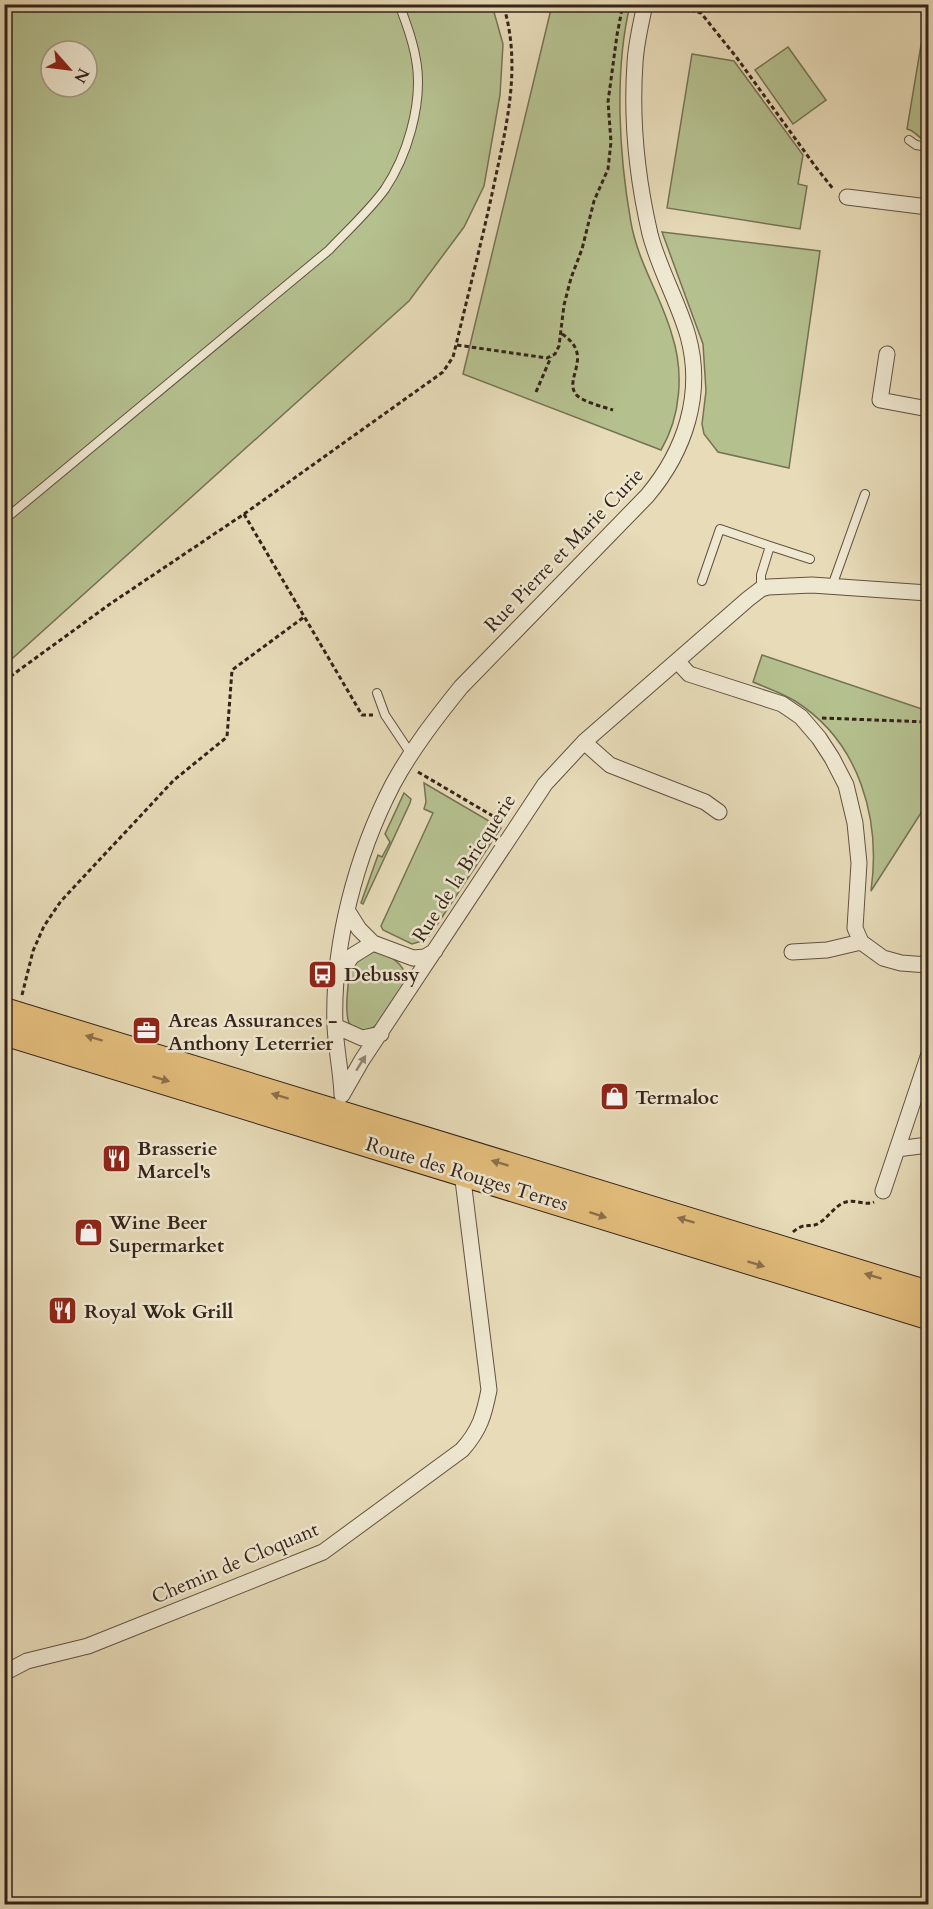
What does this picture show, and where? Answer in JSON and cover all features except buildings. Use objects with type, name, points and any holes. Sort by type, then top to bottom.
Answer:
[{"type":"main road","name":"Route des Rouges Terres","points":[[8,1019],[336,1113],[928,1294]]},
{"type":"main road","name":"Route des Rouges Terres","points":[[336,1113],[462,1172],[928,1317]]},
{"type":"street","name":"Rue Pierre et Marie Curie","points":[[336,1113],[337,978],[347,910],[378,816],[408,759],[435,719],[462,687],[647,496],[677,453],[686,430],[693,385],[693,362],[688,335],[658,261],[650,233],[634,146],[635,60],[645,4]]},
{"type":"street","points":[[847,197],[928,207]]},
{"type":"street","points":[[887,354],[880,400],[928,409]]},
{"type":"street","points":[[760,589],[801,585],[928,593]]},
{"type":"street","name":"Rue de la Bricquerie","points":[[336,1113],[410,988],[544,784],[584,742],[760,589]]},
{"type":"street","points":[[677,661],[689,674],[765,697],[782,704],[801,717],[832,758],[846,785],[858,843],[855,928],[861,942],[883,958],[901,963],[928,964]]},
{"type":"street","points":[[584,742],[610,765],[705,802],[719,812]]},
{"type":"street","points":[[347,910],[359,929],[373,943],[413,958],[425,957],[435,950]]},
{"type":"street","points":[[792,952],[827,950],[861,942]]},
{"type":"street","points":[[337,978],[352,956],[373,943]]},
{"type":"street","points":[[396,952],[407,966],[410,988]]},
{"type":"street","points":[[335,1026],[362,1038],[381,1034]]},
{"type":"street","points":[[884,1191],[928,1057]]},
{"type":"street","points":[[897,1149],[928,1145]]},
{"type":"street","name":"Chemin de Cloquant","points":[[4,1672],[27,1661],[88,1646],[323,1552],[462,1450],[471,1440],[483,1419],[489,1390],[462,1172]]},
{"type":"lane","points":[[4,520],[328,250],[362,217],[385,188],[405,149],[415,110],[417,68],[411,38],[399,4]]},
{"type":"lane","points":[[909,140],[916,145],[928,147]]},
{"type":"lane","points":[[832,586],[865,494]]},
{"type":"lane","points":[[702,581],[720,529],[810,559]]},
{"type":"lane","points":[[760,589],[761,575],[770,546]]},
{"type":"lane","points":[[377,693],[385,715],[408,759]]},
{"type":"path","points":[[4,681],[110,604],[244,514],[443,372],[453,357],[508,121],[513,63],[503,4]]},
{"type":"path","points":[[536,392],[559,346],[564,304],[582,249],[594,201],[608,170],[611,142],[608,102],[615,44],[623,4]]},
{"type":"path","points":[[680,4],[679,8],[701,13],[737,58],[814,166],[836,191],[847,197]]},
{"type":"path","points":[[562,334],[569,339],[577,355],[574,393],[580,399],[613,410]]},
{"type":"path","points":[[456,345],[547,358],[552,356]]},
{"type":"path","points":[[244,514],[362,716],[385,715]]},
{"type":"path","points":[[8,1019],[44,926],[61,901],[174,780],[227,737],[232,670],[304,616]]},
{"type":"path","points":[[801,717],[928,722]]},
{"type":"path","points":[[408,759],[515,829]]},
{"type":"path","points":[[798,1227],[819,1223],[843,1202],[872,1204],[884,1191]]},
{"type":"green space","points":[[4,5],[492,5],[503,44],[500,95],[484,186],[464,227],[409,301],[5,665]]},
{"type":"green space","points":[[552,5],[630,5],[620,85],[621,142],[627,197],[635,238],[667,321],[678,364],[676,408],[668,437],[661,450],[463,374]]},
{"type":"green space","points":[[921,45],[928,45],[928,141],[907,129]]},
{"type":"green space","points":[[788,47],[826,100],[793,124],[755,70]]},
{"type":"green space","points":[[692,54],[734,61],[803,155],[798,184],[807,186],[800,229],[667,208]]},
{"type":"green space","points":[[662,232],[820,251],[789,468],[718,452],[704,434],[702,424],[706,391],[703,344]]},
{"type":"green space","points":[[762,655],[928,711],[928,802],[871,891],[872,837],[868,810],[861,784],[850,760],[836,738],[817,718],[790,698],[753,682]]},
{"type":"green space","points":[[424,783],[501,828],[431,934],[425,940],[412,944],[383,930],[381,926],[433,813],[424,809],[426,802]]},
{"type":"green space","points":[[404,793],[411,799],[410,803],[363,904],[361,903],[378,855],[382,857],[390,842],[385,834]]},
{"type":"green space","points":[[377,950],[399,964],[404,972],[405,980],[379,1023],[363,1030],[352,1026],[348,1019],[350,972],[355,963]]},
{"type":"place","name":"Debussy","points":[[323,974]]},
{"type":"place","name":"Areas Assurances - Anthony Leterrier","points":[[147,1031]]},
{"type":"place","name":"Termaloc","points":[[614,1097]]},
{"type":"place","name":"Brasserie Marcel's","points":[[116,1159]]},
{"type":"place","name":"Wine Beer Supermarket","points":[[88,1233]]},
{"type":"place","name":"Royal Wok Grill","points":[[63,1311]]}]
